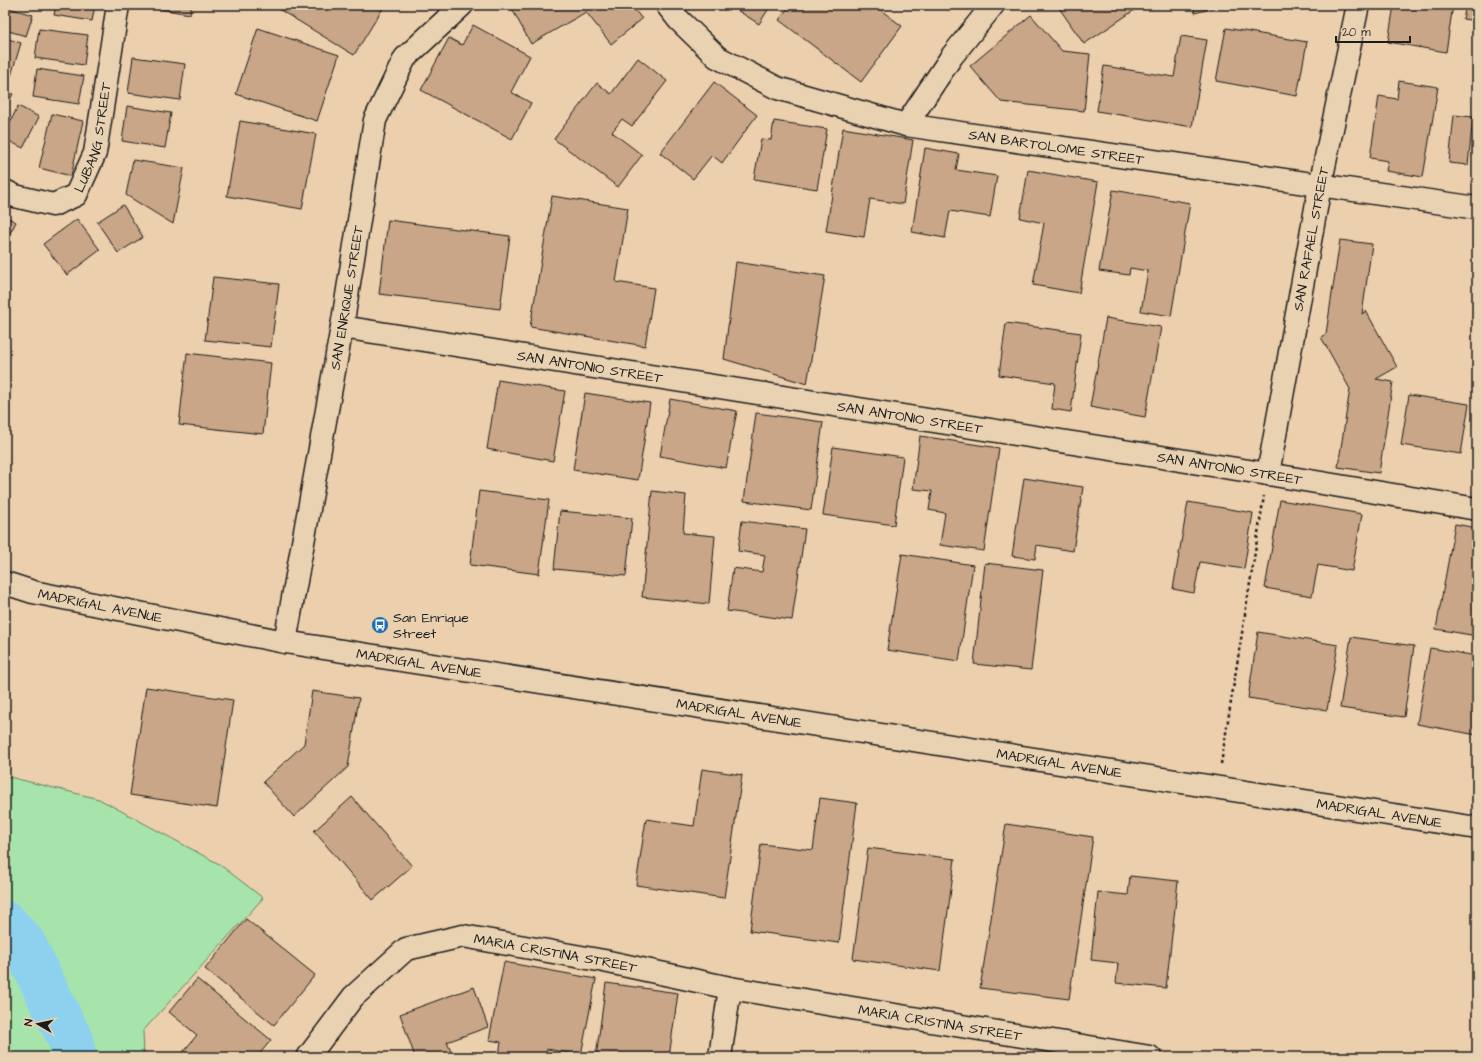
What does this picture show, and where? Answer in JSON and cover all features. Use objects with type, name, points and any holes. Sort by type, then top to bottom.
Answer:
[{"type":"street","name":"LUBANG STREET","points":[[5,191],[15,196],[53,205],[76,195],[95,153],[118,5]]},
{"type":"street","name":"SAN ENRIQUE STREET","points":[[285,642],[342,327],[375,120],[405,58],[462,5]]},
{"type":"street","name":"SAN BARTOLOME STREET","points":[[667,5],[678,19],[718,57],[777,88],[906,125],[1477,208]]},
{"type":"street","points":[[906,125],[952,56],[993,5]]},
{"type":"street","name":"SAN RAFAEL STREET","points":[[1268,474],[1320,186],[1358,5]]},
{"type":"street","name":"SAN ANTONIO STREET","points":[[342,327],[1268,474],[1477,509]]},
{"type":"street","name":"MADRIGAL AVENUE","points":[[5,583],[33,592],[285,642],[1477,828]]},
{"type":"street","name":"MARIA CRISTINA STREET","points":[[308,1057],[353,997],[406,949],[463,936],[604,962],[730,988],[1150,1057]]},
{"type":"street","points":[[720,1057],[730,988]]},
{"type":"path","points":[[1217,788],[1268,474]]},
{"type":"green space","points":[[5,776],[99,799],[219,864],[263,898],[143,1031],[144,1057],[5,1057]]},
{"type":"building","points":[[56,5],[95,5],[92,21],[54,15]]},
{"type":"building","points":[[147,5],[191,5],[190,14],[147,7]]},
{"type":"building","points":[[272,5],[378,5],[383,8],[354,55]]},
{"type":"building","points":[[515,5],[631,5],[642,19],[611,44],[586,12],[531,44],[511,7]]},
{"type":"building","points":[[729,5],[771,5],[759,24]]},
{"type":"building","points":[[790,5],[874,5],[902,26],[861,82],[779,20]]},
{"type":"building","points":[[1057,5],[1142,5],[1084,44]]},
{"type":"building","points":[[1193,5],[1224,5],[1195,13]]},
{"type":"building","points":[[1394,5],[1453,5],[1446,52],[1388,42]]},
{"type":"building","points":[[1466,5],[1477,5],[1477,21],[1463,19]]},
{"type":"building","points":[[5,7],[33,15],[26,36],[5,30]]},
{"type":"building","points":[[1031,15],[1062,51],[1090,54],[1084,111],[1001,102],[970,66]]},
{"type":"building","points":[[473,25],[530,56],[511,92],[531,103],[512,139],[421,90],[449,38],[462,45]]},
{"type":"building","points":[[258,28],[339,55],[317,121],[236,94]]},
{"type":"building","points":[[1226,28],[1307,42],[1297,96],[1216,81]]},
{"type":"building","points":[[39,29],[88,35],[84,65],[35,58]]},
{"type":"building","points":[[1181,36],[1207,40],[1192,127],[1097,111],[1104,66],[1174,77]]},
{"type":"building","points":[[5,38],[21,43],[10,79],[5,77]]},
{"type":"building","points":[[133,57],[185,64],[180,100],[128,93]]},
{"type":"building","points":[[638,58],[667,81],[632,126],[622,119],[612,132],[642,155],[618,187],[554,139],[597,83],[611,94]]},
{"type":"building","points":[[37,69],[84,76],[79,104],[33,97]]},
{"type":"building","points":[[1399,81],[1438,87],[1423,177],[1386,171],[1388,161],[1370,158],[1379,96],[1397,99]]},
{"type":"building","points":[[714,82],[757,115],[722,163],[712,155],[693,179],[660,153]]},
{"type":"building","points":[[5,90],[13,94],[5,109]]},
{"type":"building","points":[[18,106],[39,117],[23,148],[5,139],[5,133]]},
{"type":"building","points":[[127,106],[171,113],[165,148],[122,141]]},
{"type":"building","points":[[52,114],[83,121],[71,176],[39,168]]},
{"type":"building","points":[[1454,115],[1473,117],[1468,165],[1449,163]]},
{"type":"building","points":[[240,121],[316,134],[302,209],[227,196]]},
{"type":"building","points":[[774,121],[827,129],[817,189],[754,179],[761,139],[771,140]]},
{"type":"building","points":[[843,128],[913,140],[903,204],[870,199],[864,237],[826,231]]},
{"type":"building","points":[[925,148],[959,154],[956,170],[997,176],[990,217],[950,211],[945,238],[912,232]]},
{"type":"building","points":[[133,160],[184,168],[173,224],[126,195]]},
{"type":"building","points":[[1028,170],[1098,182],[1079,293],[1033,285],[1044,223],[1020,218]]},
{"type":"building","points":[[1113,190],[1190,203],[1171,316],[1141,311],[1148,271],[1130,268],[1129,275],[1099,271]]},
{"type":"building","points":[[552,196],[628,208],[616,282],[654,288],[645,346],[530,327]]},
{"type":"building","points":[[123,205],[143,237],[118,253],[97,222]]},
{"type":"building","points":[[5,216],[16,222],[5,243]]},
{"type":"building","points":[[77,219],[100,250],[67,275],[43,244]]},
{"type":"building","points":[[388,220],[510,236],[500,309],[379,294]]},
{"type":"building","points":[[1340,240],[1372,244],[1362,314],[1366,311],[1397,367],[1376,379],[1393,382],[1379,473],[1338,467],[1350,389],[1321,337],[1326,334]]},
{"type":"building","points":[[736,262],[825,276],[807,384],[724,359]]},
{"type":"building","points":[[213,277],[279,284],[271,347],[205,340]]},
{"type":"building","points":[[1106,318],[1161,327],[1145,417],[1090,407]]},
{"type":"building","points":[[1006,323],[1081,333],[1071,412],[1052,409],[1055,383],[999,375]]},
{"type":"building","points":[[187,353],[271,363],[263,434],[179,425]]},
{"type":"building","points":[[498,380],[565,391],[553,461],[487,449]]},
{"type":"building","points":[[585,393],[650,403],[638,480],[573,470]]},
{"type":"building","points":[[1409,395],[1469,404],[1461,454],[1401,445]]},
{"type":"building","points":[[670,399],[737,411],[726,468],[660,456]]},
{"type":"building","points":[[756,413],[823,422],[811,510],[744,501]]},
{"type":"building","points":[[920,436],[999,448],[984,551],[940,545],[945,513],[929,510],[932,491],[913,489]]},
{"type":"building","points":[[833,447],[903,457],[894,525],[823,515]]},
{"type":"building","points":[[1024,478],[1083,487],[1073,551],[1037,545],[1035,559],[1012,556]]},
{"type":"building","points":[[479,491],[549,500],[539,574],[470,565]]},
{"type":"building","points":[[652,491],[686,495],[683,533],[715,536],[709,604],[642,597]]},
{"type":"building","points":[[1280,500],[1362,514],[1352,571],[1318,565],[1312,596],[1265,588]]},
{"type":"building","points":[[1188,502],[1253,513],[1244,569],[1200,562],[1194,593],[1173,589]]},
{"type":"building","points":[[560,511],[632,518],[626,576],[554,569]]},
{"type":"building","points":[[742,521],[805,529],[792,620],[727,611],[733,568],[762,572],[765,555],[738,551]]},
{"type":"building","points":[[1455,524],[1477,528],[1477,636],[1436,629]]},
{"type":"building","points":[[902,554],[973,565],[959,661],[887,650]]},
{"type":"building","points":[[985,563],[1043,570],[1031,670],[974,664]]},
{"type":"building","points":[[1258,632],[1338,645],[1327,710],[1248,698]]},
{"type":"building","points":[[1351,637],[1414,646],[1404,717],[1340,708]]},
{"type":"building","points":[[1430,648],[1477,656],[1477,735],[1417,724]]},
{"type":"building","points":[[146,687],[233,700],[217,808],[130,795]]},
{"type":"building","points":[[312,691],[359,698],[348,767],[294,817],[263,782],[304,744]]},
{"type":"building","points":[[702,769],[742,775],[724,898],[636,885],[646,819],[694,826]]},
{"type":"building","points":[[352,797],[412,866],[373,900],[314,831]]},
{"type":"building","points":[[820,798],[857,803],[839,943],[750,931],[761,844],[813,850]]},
{"type":"building","points":[[1006,824],[1093,837],[1069,999],[980,988]]},
{"type":"building","points":[[868,848],[955,859],[940,971],[853,959]]},
{"type":"building","points":[[1130,876],[1178,881],[1166,988],[1116,983],[1118,963],[1091,960],[1098,892],[1128,895]]},
{"type":"building","points":[[246,919],[315,975],[274,1025],[205,969]]},
{"type":"building","points":[[504,962],[596,979],[581,1055],[547,1049],[545,1057],[510,1057],[499,1055],[501,1042],[489,1040]]},
{"type":"building","points":[[197,979],[271,1040],[257,1057],[189,1057],[183,1052],[197,1035],[169,1012]]},
{"type":"building","points":[[606,983],[678,993],[669,1057],[596,1057]]},
{"type":"building","points":[[474,987],[488,1027],[447,1042],[453,1057],[415,1057],[400,1014]]},
{"type":"waterway","points":[[5,923],[23,943],[71,1041],[74,1057]]},
{"type":"place","name":"San Enrique Street","points":[[380,625]]}]
